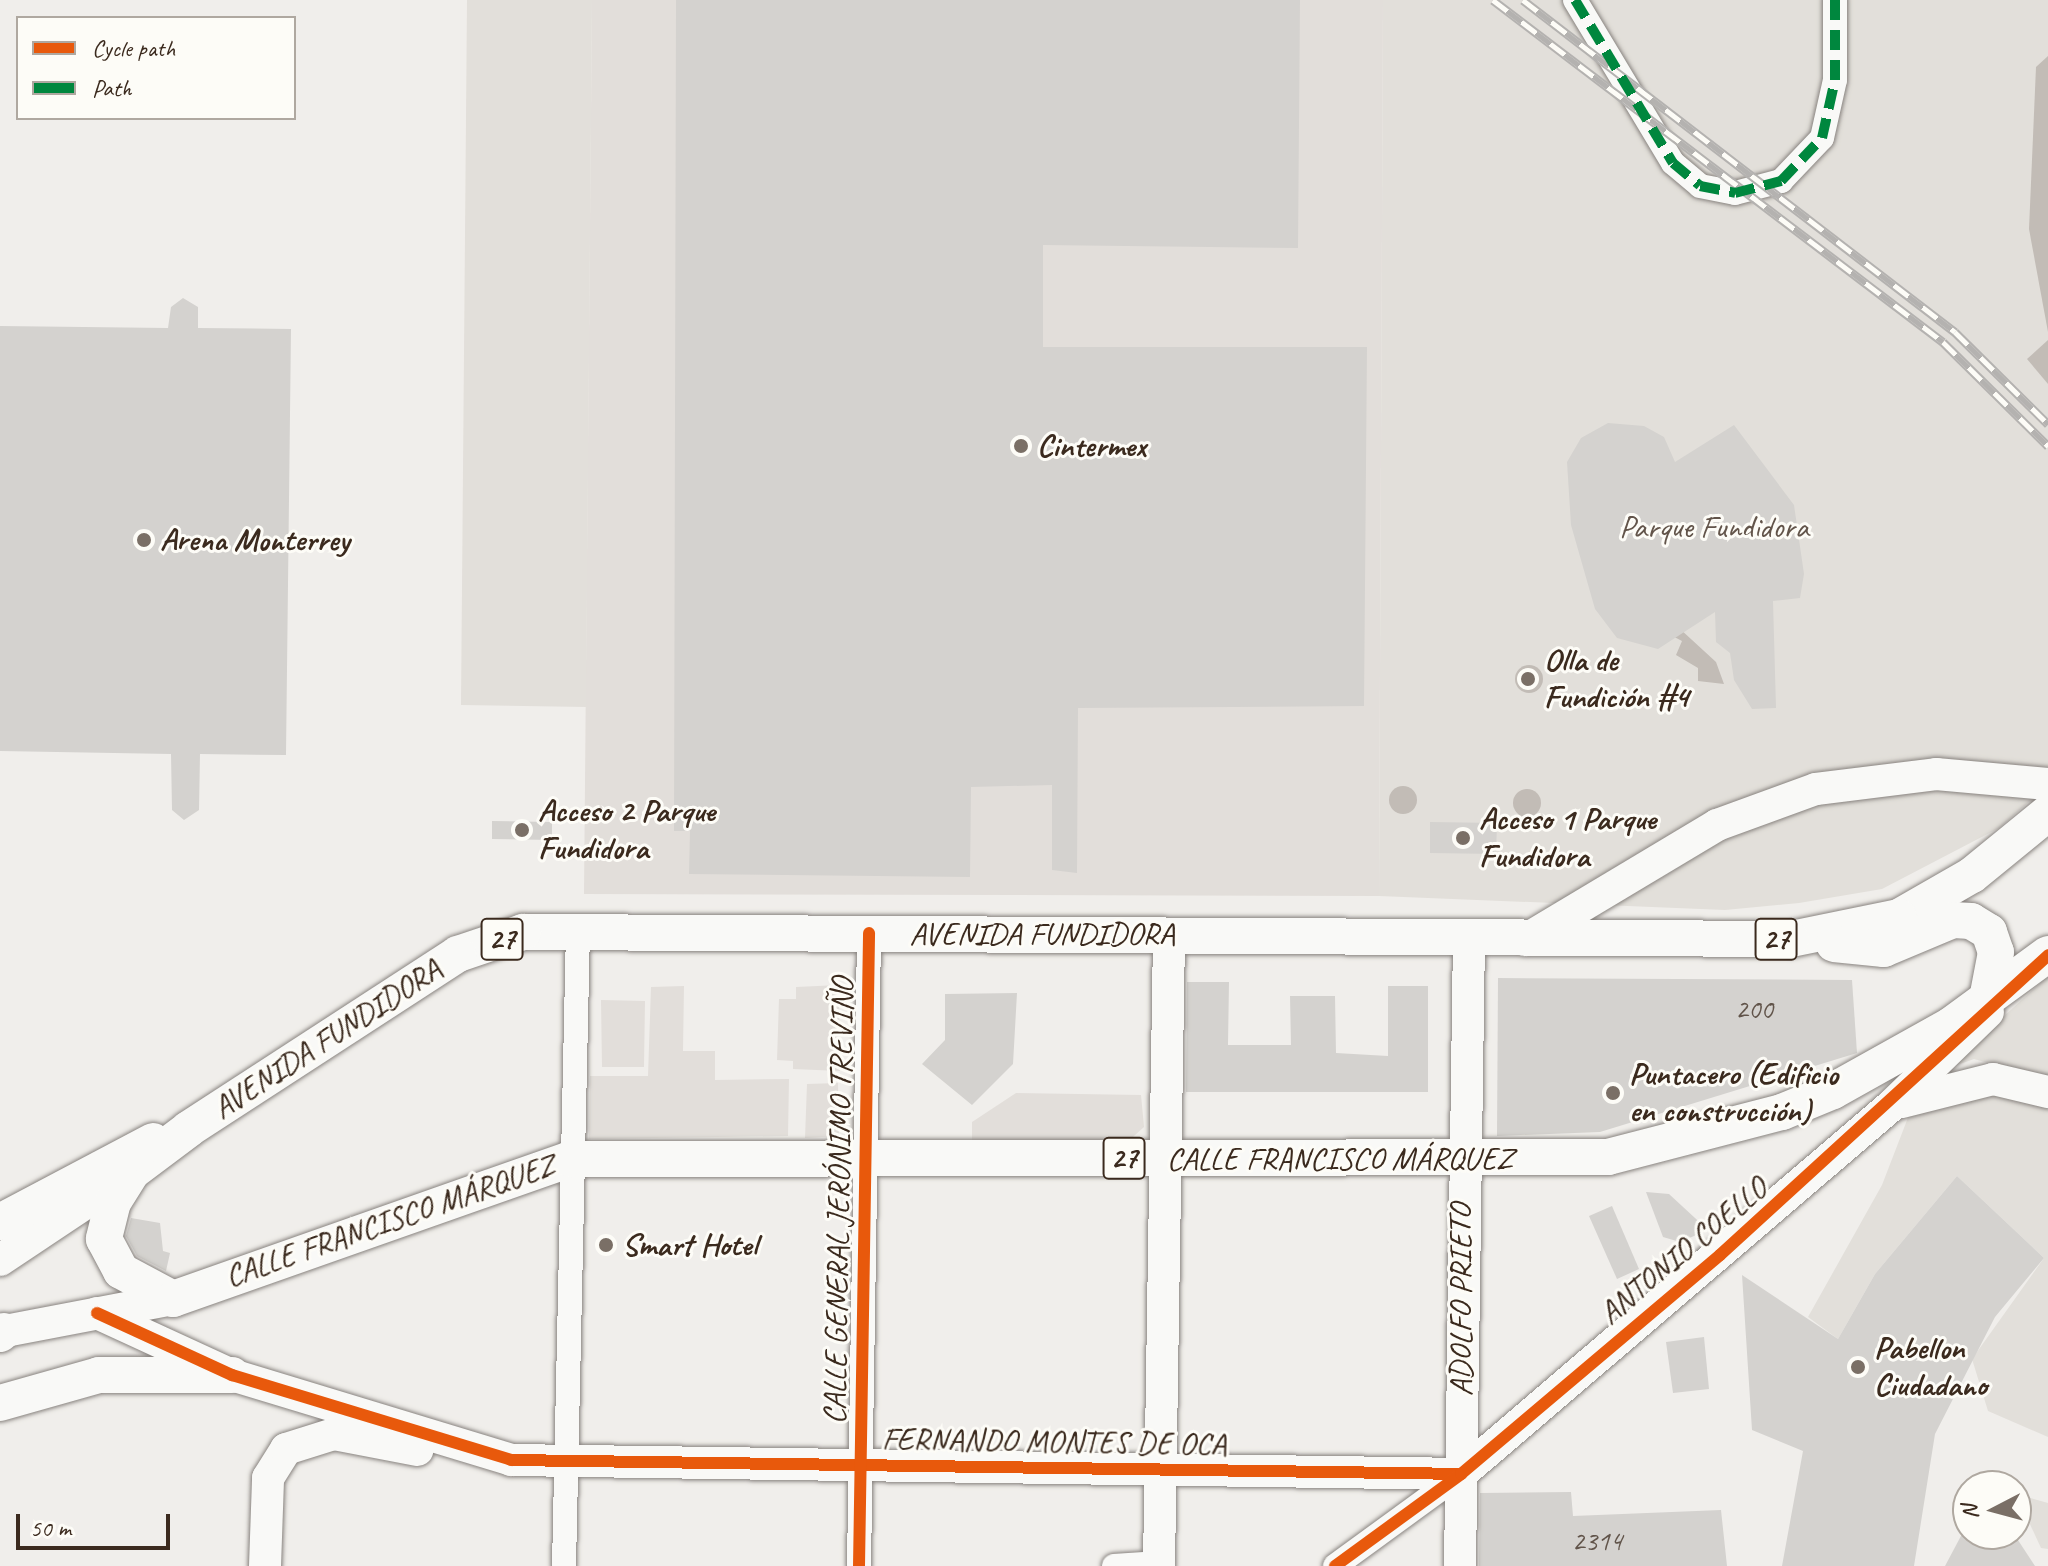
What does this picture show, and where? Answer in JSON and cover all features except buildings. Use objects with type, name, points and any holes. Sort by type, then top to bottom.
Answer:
[{"type":"main road","name":"AVENIDA FUNDIDORA","points":[[132,1172],[189,1129],[458,954],[523,932],[578,929],[1525,940],[1791,939],[1899,917],[1972,875],[2048,813]]},
{"type":"main road","points":[[1791,939],[1884,949],[1953,920],[1971,921],[1989,932],[1996,952],[1987,999]]},
{"type":"main road","name":"CALLE FRANCISCO MÁRQUEZ","points":[[173,1299],[570,1159],[1462,1161],[1608,1157],[1782,1112],[1892,1062],[2048,954]]},
{"type":"main road","points":[[0,1222],[129,1149],[189,1129]]},
{"type":"main road","points":[[132,1172],[106,1218],[107,1252],[137,1282],[173,1299]]},
{"type":"main road","points":[[0,1403],[99,1375],[232,1375]]},
{"type":"street","points":[[1575,0],[1673,163],[1700,186],[1735,193],[1781,181],[1822,138],[1835,80],[1835,0]]},
{"type":"street","points":[[1525,940],[1717,825],[1816,789],[1936,774],[2048,784]]},
{"type":"street","points":[[564,1566],[570,1159],[578,929]]},
{"type":"street","name":"CALLE GENERAL JERÓNIMO TREVIÑO","points":[[859,1566],[869,933]]},
{"type":"street","points":[[1114,1566],[1159,1564],[1169,934]]},
{"type":"street","name":"ADOLFO PRIETO","points":[[1460,1566],[1462,1161],[1469,939]]},
{"type":"street","name":"ANTONIO COELLO","points":[[1335,1566],[1461,1474],[1891,1106],[2048,954]]},
{"type":"street","points":[[1891,1106],[1993,1079],[2048,1092]]},
{"type":"street","name":"AVENIDA FUNDIDORA","points":[[0,1260],[132,1172]]},
{"type":"street","name":"27","points":[[1,1332],[173,1299]]},
{"type":"street","name":"FERNANDO MONTES DE OCA","points":[[97,1313],[232,1375],[511,1460],[1461,1474]]},
{"type":"street","points":[[265,1566],[268,1478],[276,1459],[297,1443],[334,1434],[511,1460]]},
{"type":"shaded area","name":"Cintermex","points":[[592,0],[1383,0],[1379,896],[584,894]]},
{"type":"shaded area","points":[[2048,56],[2048,332],[2029,229],[2036,67]]},
{"type":"shaded area","points":[[2048,340],[2048,384],[2027,359]]},
{"type":"shaded area","points":[[1667,617],[1716,662],[1724,684],[1698,681],[1698,668],[1676,655],[1682,641],[1661,630]]},
{"type":"shaded area","points":[[1529,665],[1539,669],[1543,679],[1539,689],[1529,693],[1519,689],[1515,679],[1519,669]]},
{"type":"shaded area","points":[[1403,786],[1413,790],[1417,800],[1413,810],[1403,814],[1393,810],[1389,800],[1393,790]]},
{"type":"shaded area","points":[[1527,789],[1537,793],[1541,803],[1537,813],[1527,817],[1517,813],[1513,803],[1517,793]]},
{"type":"shaded area","points":[[839,985],[840,1071],[793,1069],[793,1061],[777,1060],[779,999],[796,999],[796,987]]},
{"type":"shaded area","points":[[684,986],[683,1051],[715,1051],[715,1080],[789,1079],[788,1136],[589,1139],[590,1076],[648,1076],[651,987]]},
{"type":"shaded area","points":[[601,1000],[645,1001],[644,1067],[602,1067]]},
{"type":"shaded area","points":[[838,1083],[839,1136],[805,1138],[807,1084]]},
{"type":"shaded area","points":[[1016,1093],[1141,1095],[1144,1127],[1125,1144],[972,1140],[972,1122]]},
{"type":"green space","points":[[467,0],[592,0],[586,707],[461,705]]},
{"type":"green space","name":"Parque Fundidora","points":[[1383,0],[2048,0],[2048,785],[1999,828],[1882,889],[1799,903],[1725,910],[1379,896]]},
{"type":"green space","points":[[2048,976],[2048,1080],[1974,1059],[1946,1069]]},
{"type":"green space","points":[[1952,1091],[2034,1100],[2048,1110],[2048,1437],[1988,1411],[1972,1359],[2044,1258],[1957,1176],[1875,1274],[1838,1339],[1808,1317],[1882,1185],[1909,1115]]},
{"type":"green space","points":[[2032,1498],[2048,1503],[2048,1549],[2041,1548],[2032,1529]]},
{"type":"railway","points":[[1493,0],[1943,342],[2048,446]]},
{"type":"railway","points":[[1523,0],[1955,332],[2048,424]]},
{"type":"marked path","points":[[1575,0],[1673,163],[1700,186],[1735,193],[1781,181],[1822,138],[1835,80],[1835,0]]},
{"type":"cycle path","points":[[859,1566],[869,933]]},
{"type":"cycle path","points":[[1335,1566],[1461,1474],[1720,1255],[2048,955]]},
{"type":"cycle path","points":[[97,1313],[232,1375],[511,1460],[1461,1474]]},
{"type":"place","name":"Cintermex","points":[[1021,446]]},
{"type":"place","name":"Arena Monterrey","points":[[144,540]]},
{"type":"place","name":"Olla de Fundición #4","points":[[1528,679]]},
{"type":"place","name":"Acceso 2 Parque Fundidora","points":[[522,830]]},
{"type":"place","name":"Acceso 1 Parque Fundidora","points":[[1463,838]]},
{"type":"place","name":"Puntacero (Edificio en construcción)","points":[[1613,1093]]},
{"type":"place","name":"Smart Hotel","points":[[606,1245]]},
{"type":"place","name":"Pabellon Ciudadano","points":[[1858,1367]]}]
